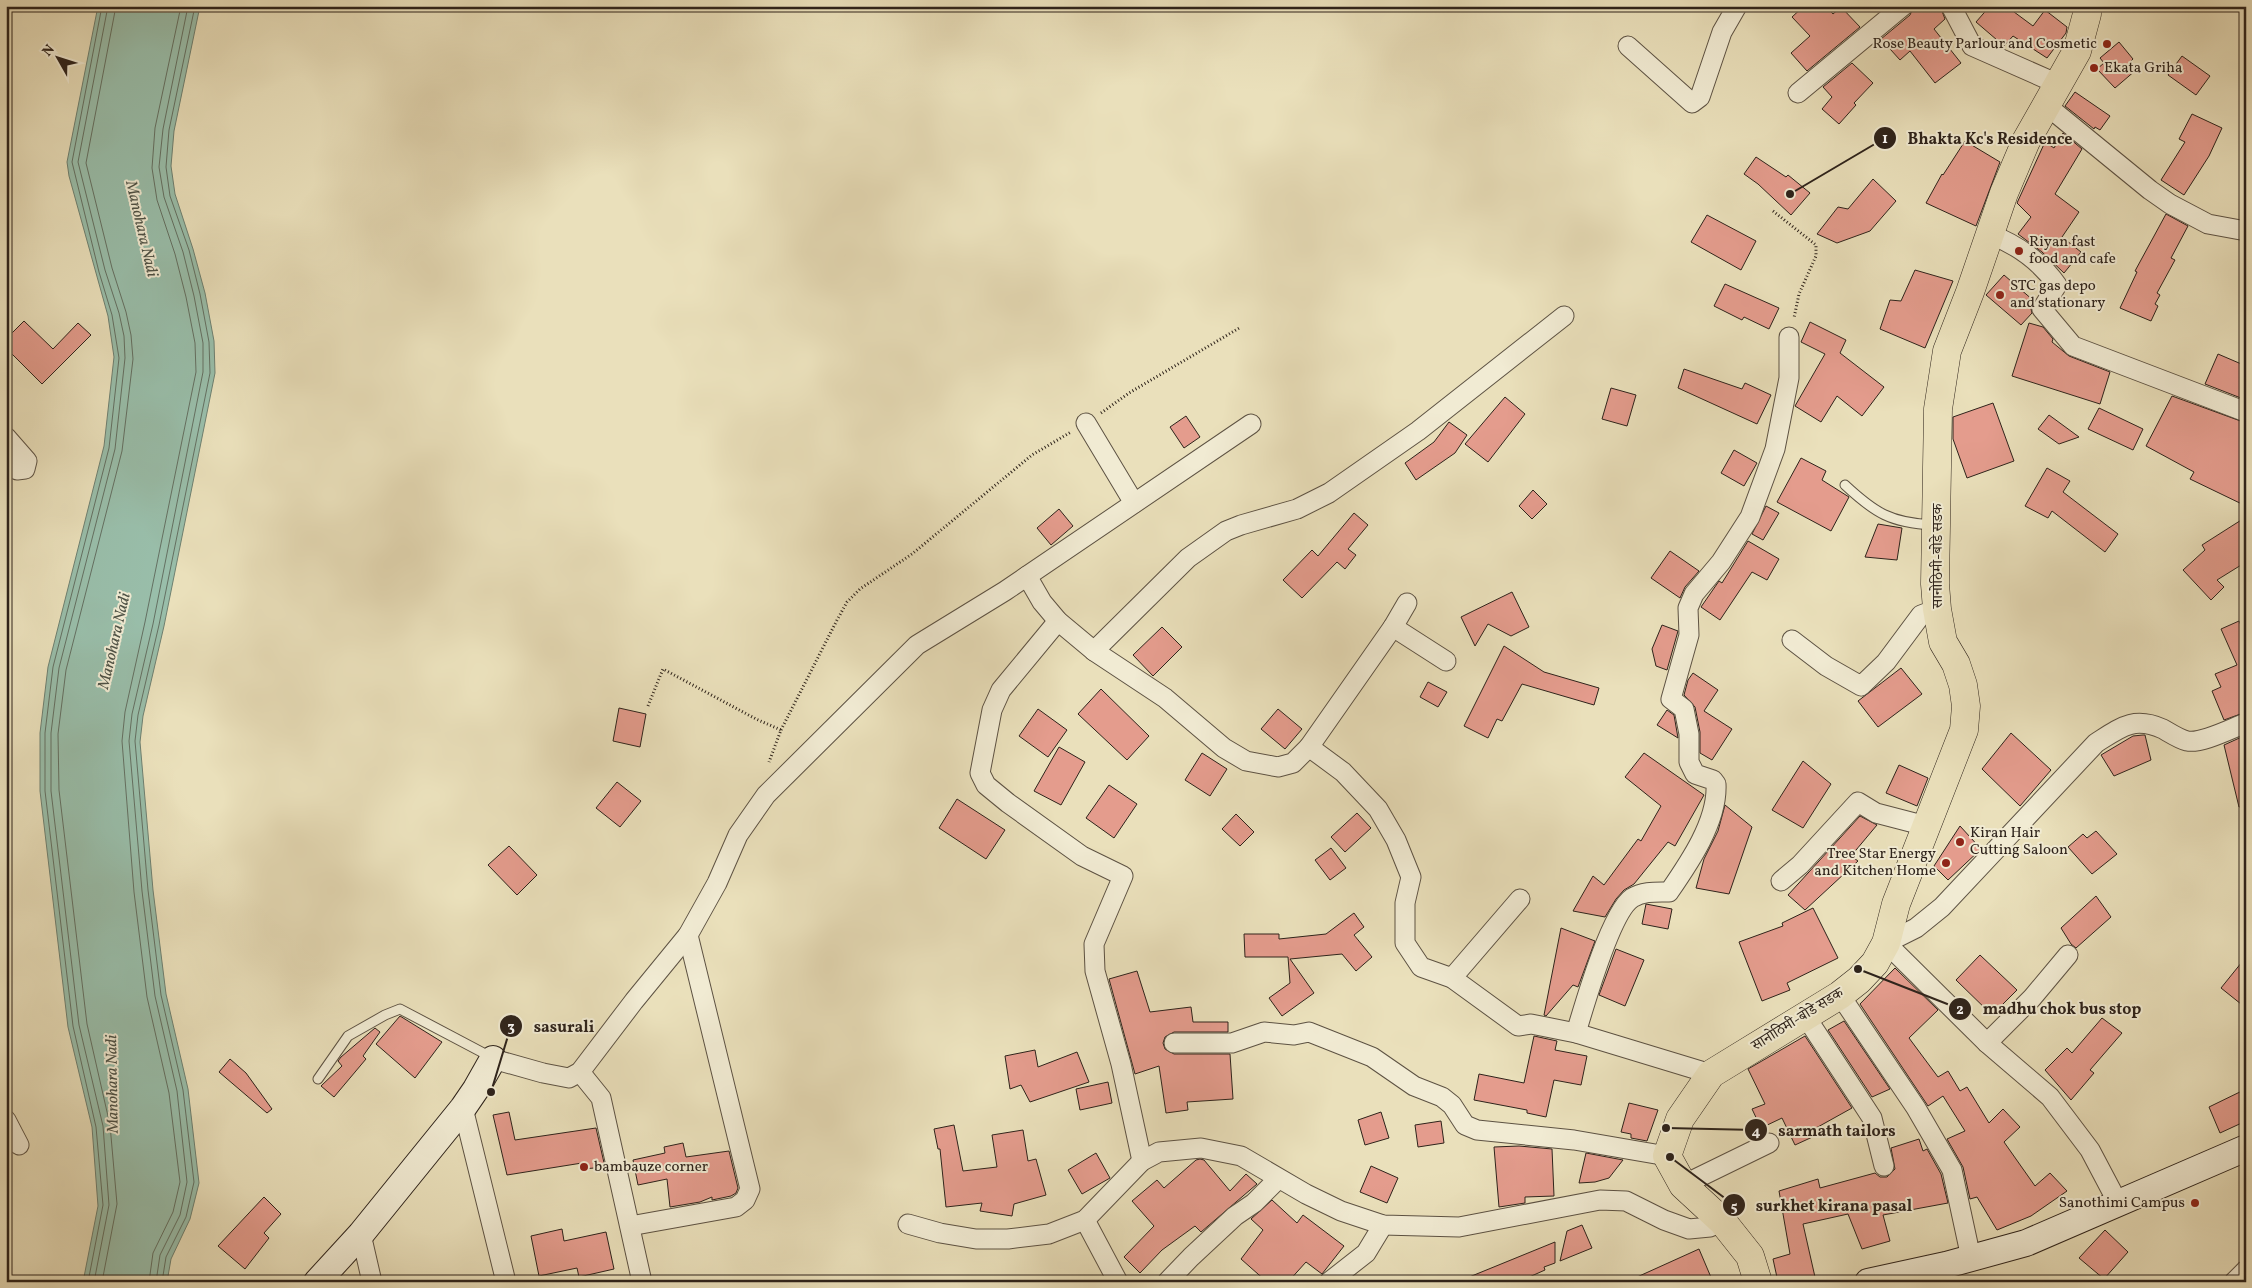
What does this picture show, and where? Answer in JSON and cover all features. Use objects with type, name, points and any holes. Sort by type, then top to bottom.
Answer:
[{"type":"main road","name":"सानोठिमी-बोडे सडक","points":[[1666,1156],[1680,1119],[1711,1074],[1840,995],[1859,980],[1875,963],[1886,943],[1896,904],[1964,730],[1966,706],[1963,685],[1956,664],[1943,642],[1937,609],[1938,409],[1947,351],[2026,141],[2077,51],[2087,14],[2087,6]]},
{"type":"main road","points":[[1666,1156],[1683,1185],[1723,1222],[1750,1256],[1758,1282]]},
{"type":"street","points":[[1628,46],[1692,103],[1700,97],[1722,32],[1737,6]]},
{"type":"street","points":[[1798,93],[1903,6]]},
{"type":"street","points":[[1951,6],[1972,46],[2052,94],[2150,190],[2170,204],[2208,224],[2246,231]]},
{"type":"street","points":[[1990,234],[2013,243],[2049,274],[2057,285],[2042,309],[2074,346],[2246,412]]},
{"type":"street","points":[[1094,651],[1188,558],[1226,532],[1242,525],[1273,518],[1297,509],[1329,493],[1418,431],[1564,316]]},
{"type":"street","points":[[1576,1033],[1585,1001],[1612,928],[1630,899],[1648,892],[1669,892],[1696,854],[1712,812],[1716,784],[1713,780],[1694,774],[1689,762],[1689,734],[1684,709],[1671,699],[1689,635],[1688,608],[1694,594],[1721,562],[1750,517],[1775,449],[1789,378],[1789,337]]},
{"type":"street","points":[[1086,423],[1134,503]]},
{"type":"street","points":[[317,1282],[361,1234],[463,1108],[493,1058],[543,1073],[569,1078],[580,1072],[634,1001],[688,935],[717,883],[738,835],[766,795],[917,645],[1027,576],[1251,424]]},
{"type":"street","points":[[6,437],[26,461],[25,470],[17,470],[6,464]]},
{"type":"street","points":[[1027,576],[1042,602],[1058,621],[1094,651],[1165,698],[1224,748],[1246,761],[1278,767],[1294,763],[1309,747],[1393,628],[1407,603]]},
{"type":"street","points":[[1792,640],[1826,666],[1861,686],[1886,662],[1921,614],[1937,609]]},
{"type":"street","points":[[1058,621],[1001,690],[992,710],[980,772],[986,785],[1008,803],[1082,856],[1123,876],[1094,944],[1095,971],[1121,1064],[1142,1161]]},
{"type":"street","points":[[1393,628],[1446,661]]},
{"type":"street","points":[[2118,1203],[2090,1150],[2068,1118],[2050,1097],[1987,1043],[1886,943],[1916,928],[1942,907],[2096,743],[2119,728],[2134,722],[2150,724],[2188,741],[2204,739],[2246,723]]},
{"type":"street","points":[[1309,747],[1342,772],[1378,809],[1396,840],[1411,876],[1405,903],[1405,943],[1421,967],[1452,978],[1518,1026],[1531,1024],[1576,1033],[1711,1074]]},
{"type":"street","points":[[1781,881],[1800,865],[1858,802],[1876,813],[1926,826]]},
{"type":"street","points":[[1452,978],[1520,899]]},
{"type":"street","points":[[630,1226],[736,1207],[746,1200],[750,1189],[688,935]]},
{"type":"street","points":[[1987,1043],[2032,998],[2068,955]]},
{"type":"street","points":[[1840,995],[1916,1108],[1952,1170],[1971,1258]]},
{"type":"street","points":[[1806,1017],[1872,1118],[1884,1166]]},
{"type":"street","points":[[1174,1043],[1232,1043],[1264,1032],[1294,1035],[1309,1032],[1372,1057],[1414,1086],[1442,1097],[1452,1105],[1465,1125],[1477,1130],[1574,1140],[1666,1156]]},
{"type":"street","points":[[580,1072],[601,1098],[642,1282]]},
{"type":"street","points":[[463,1108],[506,1282]]},
{"type":"street","points":[[6,1120],[19,1145]]},
{"type":"street","points":[[1683,1185],[1769,1143]]},
{"type":"street","points":[[908,1224],[940,1233],[976,1239],[1008,1239],[1049,1234],[1085,1220],[1142,1161],[1159,1152],[1201,1148],[1241,1156],[1278,1179],[1341,1211],[1383,1225],[1459,1227],[1600,1200],[1626,1201],[1664,1220],[1689,1229],[1710,1227],[1723,1222]]},
{"type":"street","points":[[1868,1282],[1971,1258],[2026,1242],[2246,1148]]},
{"type":"street","points":[[1167,1282],[1235,1216],[1254,1203],[1278,1179]]},
{"type":"street","points":[[1085,1220],[1118,1282]]},
{"type":"street","points":[[1330,1282],[1366,1252],[1383,1225]]},
{"type":"street","points":[[361,1234],[372,1282]]},
{"type":"street","points":[[2234,1282],[2246,1270]]},
{"type":"lane","points":[[1845,485],[1875,511],[1887,517],[1917,524],[1937,525]]},
{"type":"lane","points":[[318,1079],[348,1036],[385,1014],[400,1009],[493,1058]]},
{"type":"path","points":[[1773,211],[1816,245],[1816,256],[1799,294],[1789,337]]},
{"type":"path","points":[[767,769],[781,730],[836,622],[848,602],[860,589],[912,554],[1032,456],[1086,423],[1129,393],[1241,327]]},
{"type":"path","points":[[648,706],[663,670],[781,730]]},
{"type":"water","name":"Manohara Nadi","points":[[98,6],[200,6],[174,131],[171,166],[175,194],[205,293],[214,341],[215,373],[164,626],[143,716],[140,742],[153,890],[166,994],[188,1089],[199,1183],[190,1219],[171,1259],[167,1282],[83,1282],[98,1206],[92,1127],[68,1027],[40,791],[40,733],[48,667],[104,446],[114,357],[108,316],[69,176],[67,162]]},
{"type":"building","points":[[1804,6],[1826,6],[1833,14],[1841,7],[1860,27],[1807,71],[1791,53],[1810,36],[1792,17]]},
{"type":"building","points":[[1914,6],[1940,6],[1945,19],[1934,29],[1961,63],[1935,83],[1910,51],[1900,60],[1881,39],[1910,15]]},
{"type":"building","points":[[1990,6],[2006,6],[2033,26],[2045,10],[2067,27],[2066,33],[2047,58],[2013,36],[2004,46],[1976,22]]},
{"type":"building","points":[[2119,42],[2133,59],[2129,63],[2136,70],[2115,88],[2097,69],[2104,63],[2100,58]]},
{"type":"building","points":[[2182,56],[2210,76],[2196,95],[2168,75]]},
{"type":"building","points":[[1852,63],[1873,83],[1854,103],[1856,105],[1839,124],[1822,109],[1832,97],[1823,87]]},
{"type":"building","points":[[2075,92],[2110,116],[2100,130],[2095,127],[2094,129],[2065,106]]},
{"type":"building","points":[[2192,114],[2222,128],[2209,156],[2184,195],[2161,180],[2185,142],[2179,139]]},
{"type":"building","points":[[2063,133],[2082,149],[2055,194],[2079,212],[2062,237],[2081,252],[2064,273],[2042,252],[2018,234],[2031,217],[2017,203],[2045,142],[2054,148]]},
{"type":"building","points":[[1965,141],[2000,162],[1976,226],[1926,203],[1942,174]]},
{"type":"building","points":[[1756,157],[1786,177],[1788,175],[1810,193],[1791,215],[1758,184],[1744,174]]},
{"type":"building","points":[[1873,179],[1896,201],[1870,231],[1837,243],[1817,234],[1838,207],[1848,209]]},
{"type":"building","points":[[2166,214],[2188,226],[2171,258],[2175,260],[2157,293],[2160,295],[2155,304],[2158,306],[2151,321],[2120,308],[2137,272],[2135,271]]},
{"type":"building","points":[[1707,215],[1756,241],[1741,270],[1691,242]]},
{"type":"building","points":[[1915,270],[1953,281],[1925,348],[1880,329],[1890,300],[1901,301]]},
{"type":"building","points":[[2004,275],[2034,301],[2031,309],[2032,313],[2021,325],[1986,295]]},
{"type":"building","points":[[1725,284],[1779,308],[1769,329],[1744,317],[1742,320],[1714,306]]},
{"type":"building","points":[[24,321],[53,349],[78,323],[91,335],[42,384],[6,348],[6,339]]},
{"type":"building","points":[[1810,322],[1846,340],[1840,353],[1884,387],[1862,416],[1837,396],[1821,422],[1795,406],[1825,354],[1801,342]]},
{"type":"building","points":[[2029,323],[2043,327],[2053,339],[2052,342],[2069,356],[2110,372],[2100,404],[2012,376]]},
{"type":"building","points":[[2218,354],[2246,366],[2246,400],[2205,384]]},
{"type":"building","points":[[1684,369],[1742,389],[1745,383],[1771,395],[1757,424],[1678,388]]},
{"type":"building","points":[[1611,388],[1636,395],[1627,426],[1602,419]]},
{"type":"building","points":[[2172,396],[2246,423],[2246,506],[2190,479],[2194,472],[2146,446]]},
{"type":"building","points":[[1505,397],[1525,414],[1488,462],[1465,444]]},
{"type":"building","points":[[1993,403],[2014,461],[1967,478],[1953,439],[1953,417]]},
{"type":"building","points":[[2099,408],[2143,429],[2133,450],[2088,429]]},
{"type":"building","points":[[2049,415],[2079,437],[2059,444],[2038,429]]},
{"type":"building","points":[[1186,416],[1200,437],[1184,448],[1170,427]]},
{"type":"building","points":[[1449,422],[1467,435],[1455,453],[1416,480],[1405,463],[1434,442]]},
{"type":"building","points":[[1734,450],[1757,463],[1744,486],[1721,473]]},
{"type":"building","points":[[1801,458],[1826,471],[1822,480],[1849,497],[1831,531],[1777,502]]},
{"type":"building","points":[[2047,468],[2070,481],[2063,492],[2118,534],[2105,552],[2052,511],[2048,518],[2025,506]]},
{"type":"building","points":[[1533,490],[1547,504],[1532,519],[1519,506]]},
{"type":"building","points":[[1766,506],[1779,513],[1763,540],[1752,534]]},
{"type":"building","points":[[1059,509],[1073,526],[1051,545],[1037,528]]},
{"type":"building","points":[[1354,513],[1368,525],[1348,549],[1356,555],[1345,569],[1337,562],[1302,598],[1283,580],[1312,550],[1318,556]]},
{"type":"building","points":[[2246,517],[2246,562],[2217,580],[2224,587],[2211,600],[2183,570],[2205,550],[2202,545]]},
{"type":"building","points":[[1878,524],[1902,528],[1897,560],[1865,557]]},
{"type":"building","points":[[1748,541],[1779,559],[1767,580],[1752,572],[1720,620],[1701,607],[1719,581],[1722,583]]},
{"type":"building","points":[[1670,551],[1699,571],[1685,587],[1680,598],[1651,578]]},
{"type":"building","points":[[1512,592],[1529,627],[1511,636],[1488,624],[1475,646],[1461,617]]},
{"type":"building","points":[[2239,621],[2246,636],[2246,712],[2224,720],[2212,691],[2221,687],[2215,674],[2237,665],[2221,629]]},
{"type":"building","points":[[1662,625],[1678,631],[1667,670],[1656,666],[1652,649]]},
{"type":"building","points":[[1162,627],[1182,647],[1153,676],[1133,655]]},
{"type":"building","points":[[1504,646],[1544,672],[1599,688],[1594,705],[1522,684],[1502,721],[1497,719],[1488,738],[1464,726]]},
{"type":"building","points":[[1901,668],[1922,694],[1878,727],[1858,701]]},
{"type":"building","points":[[1693,673],[1718,690],[1704,711],[1732,729],[1712,760],[1700,753],[1700,732],[1695,707],[1684,695],[1688,680]]},
{"type":"building","points":[[1428,682],[1447,692],[1438,707],[1420,697]]},
{"type":"building","points":[[1101,689],[1149,736],[1127,760],[1078,714]]},
{"type":"building","points":[[619,708],[646,714],[640,747],[613,741]]},
{"type":"building","points":[[1038,709],[1067,730],[1048,757],[1019,736]]},
{"type":"building","points":[[1278,709],[1302,729],[1285,749],[1261,729]]},
{"type":"building","points":[[1667,710],[1674,715],[1678,738],[1657,725]]},
{"type":"building","points":[[2011,733],[2051,770],[2020,806],[1982,769]]},
{"type":"building","points":[[2145,735],[2151,760],[2114,776],[2101,755],[2133,736]]},
{"type":"building","points":[[2246,735],[2246,806],[2239,807],[2224,745]]},
{"type":"building","points":[[1059,747],[1085,762],[1061,805],[1034,791]]},
{"type":"building","points":[[1202,753],[1227,769],[1210,796],[1185,780]]},
{"type":"building","points":[[1644,753],[1704,795],[1675,846],[1668,842],[1634,884],[1624,890],[1616,899],[1605,917],[1573,911],[1593,876],[1604,885],[1638,839],[1641,841],[1661,806],[1625,777]]},
{"type":"building","points":[[1803,761],[1831,784],[1803,828],[1772,810]]},
{"type":"building","points":[[1899,765],[1928,778],[1917,806],[1886,793]]},
{"type":"building","points":[[617,782],[641,801],[620,827],[596,808]]},
{"type":"building","points":[[1109,785],[1137,804],[1114,838],[1086,818]]},
{"type":"building","points":[[957,799],[1005,830],[986,859],[939,828]]},
{"type":"building","points":[[1725,805],[1752,827],[1729,894],[1696,888],[1704,859],[1718,831]]},
{"type":"building","points":[[1357,813],[1371,828],[1345,852],[1331,837]]},
{"type":"building","points":[[1236,814],[1254,832],[1240,846],[1222,829]]},
{"type":"building","points":[[1860,816],[1877,825],[1851,856],[1858,861],[1805,910],[1788,895]]},
{"type":"building","points":[[1960,826],[1981,849],[1948,880],[1934,866]]},
{"type":"building","points":[[2096,831],[2117,854],[2092,874],[2068,847],[2083,834],[2087,838]]},
{"type":"building","points":[[509,846],[537,875],[517,895],[488,865]]},
{"type":"building","points":[[1331,848],[1346,868],[1330,880],[1315,860]]},
{"type":"building","points":[[2096,896],[2111,917],[2076,948],[2071,944],[2061,928]]},
{"type":"building","points":[[1646,904],[1672,909],[1668,929],[1642,924]]},
{"type":"building","points":[[1813,908],[1838,958],[1787,983],[1790,990],[1762,1001],[1739,942],[1783,926],[1782,923]]},
{"type":"building","points":[[1354,913],[1364,927],[1354,935],[1372,957],[1356,971],[1342,954],[1290,959],[1314,993],[1282,1016],[1269,998],[1290,983],[1288,957],[1245,957],[1244,934],[1279,934],[1279,939],[1326,934]]},
{"type":"building","points":[[1561,928],[1595,941],[1578,987],[1573,985],[1546,1016],[1544,1015]]},
{"type":"building","points":[[1616,949],[1644,960],[1625,1006],[1599,995]]},
{"type":"building","points":[[1980,955],[2017,990],[1992,1015],[1956,980]]},
{"type":"building","points":[[2246,957],[2246,1008],[2221,988]]},
{"type":"building","points":[[1895,968],[1938,1010],[1909,1038],[1938,1077],[1948,1071],[1960,1091],[1967,1087],[1989,1123],[2003,1109],[2020,1127],[2004,1142],[2035,1186],[2050,1173],[2067,1191],[2031,1216],[1997,1230],[1977,1197],[1970,1199],[1963,1167],[1947,1139],[1965,1131],[1943,1096],[1928,1106],[1860,1004]]},
{"type":"building","points":[[1137,971],[1150,1012],[1191,1007],[1193,1022],[1228,1022],[1228,1032],[1174,1032],[1165,1037],[1163,1043],[1165,1049],[1174,1054],[1230,1054],[1233,1099],[1187,1102],[1188,1110],[1166,1113],[1159,1066],[1135,1074],[1109,979]]},
{"type":"building","points":[[400,1016],[442,1042],[415,1078],[376,1044]]},
{"type":"building","points":[[2102,1018],[2122,1033],[2090,1070],[2094,1073],[2071,1100],[2045,1070],[2067,1048],[2072,1053]]},
{"type":"building","points":[[1844,1021],[1890,1089],[1872,1097],[1828,1030]]},
{"type":"building","points":[[375,1028],[380,1032],[363,1056],[366,1059],[334,1097],[321,1086],[342,1066],[338,1061],[341,1057]]},
{"type":"building","points":[[1534,1036],[1557,1041],[1555,1050],[1587,1056],[1581,1085],[1554,1080],[1546,1117],[1527,1113],[1527,1110],[1474,1100],[1479,1074],[1524,1083]]},
{"type":"building","points":[[1805,1036],[1852,1108],[1816,1128],[1819,1134],[1795,1145],[1782,1118],[1761,1128],[1752,1109],[1765,1104],[1748,1069]]},
{"type":"building","points":[[1035,1050],[1038,1067],[1077,1052],[1089,1082],[1030,1102],[1021,1085],[1010,1089],[1005,1056]]},
{"type":"building","points":[[230,1059],[246,1073],[272,1109],[267,1113],[219,1072]]},
{"type":"building","points":[[1108,1082],[1112,1103],[1080,1110],[1076,1089]]},
{"type":"building","points":[[2246,1089],[2246,1121],[2220,1133],[2209,1107]]},
{"type":"building","points":[[1629,1103],[1658,1110],[1647,1141],[1631,1138],[1631,1134],[1621,1132]]},
{"type":"building","points":[[509,1112],[515,1140],[596,1128],[605,1167],[583,1169],[582,1163],[507,1175],[493,1115]]},
{"type":"building","points":[[1381,1112],[1389,1138],[1365,1145],[1358,1120]]},
{"type":"building","points":[[1441,1121],[1444,1143],[1418,1147],[1415,1125]]},
{"type":"building","points":[[954,1125],[963,1171],[997,1167],[992,1135],[1023,1130],[1028,1161],[1036,1159],[1046,1195],[1014,1204],[1012,1216],[980,1211],[982,1203],[946,1207],[940,1149],[938,1149],[934,1129]]},
{"type":"building","points":[[1919,1139],[1923,1151],[1927,1149],[1941,1174],[1948,1203],[1883,1215],[1890,1241],[1862,1249],[1848,1214],[1803,1224],[1815,1277],[1778,1282],[1773,1259],[1790,1254],[1779,1191],[1818,1179],[1820,1188],[1875,1173],[1880,1177],[1887,1177],[1895,1169],[1891,1148]]},
{"type":"building","points":[[683,1143],[686,1157],[729,1151],[738,1188],[736,1193],[731,1196],[712,1200],[712,1197],[700,1202],[670,1207],[667,1179],[638,1185],[633,1160],[665,1153],[664,1147]]},
{"type":"building","points":[[1519,1146],[1552,1149],[1554,1196],[1525,1197],[1525,1203],[1499,1207],[1494,1147]]},
{"type":"building","points":[[1096,1153],[1110,1178],[1082,1194],[1068,1170]]},
{"type":"building","points":[[1586,1153],[1623,1160],[1609,1178],[1595,1182],[1579,1183]]},
{"type":"building","points":[[1196,1160],[1204,1160],[1230,1191],[1246,1174],[1257,1184],[1201,1232],[1195,1226],[1162,1250],[1140,1273],[1124,1257],[1154,1226],[1132,1201],[1157,1180],[1164,1188]]},
{"type":"building","points":[[1371,1166],[1398,1178],[1387,1203],[1360,1192]]},
{"type":"building","points":[[264,1197],[281,1214],[264,1233],[269,1238],[245,1269],[218,1246]]},
{"type":"building","points":[[1272,1200],[1297,1223],[1303,1215],[1344,1246],[1322,1274],[1306,1262],[1288,1282],[1267,1282],[1241,1259],[1263,1230],[1251,1219]]},
{"type":"building","points":[[1582,1225],[1592,1248],[1560,1261],[1567,1231]]},
{"type":"building","points":[[562,1229],[564,1241],[606,1232],[614,1269],[579,1277],[577,1268],[539,1276],[531,1236]]},
{"type":"building","points":[[2105,1230],[2128,1252],[2104,1279],[2079,1258]]},
{"type":"building","points":[[1555,1242],[1555,1263],[1544,1267],[1545,1270],[1518,1282],[1457,1282]]},
{"type":"building","points":[[1699,1249],[1713,1282],[1626,1282]]},
{"type":"place","name":"Rose Beauty Parlour and Cosmetic","points":[[2107,44]]},
{"type":"place","name":"Ekata Griha","points":[[2094,68]]},
{"type":"place","name":"Bhakta Kc's Residence","points":[[1790,194]]},
{"type":"place","name":"Riyan fast food and cafe","points":[[2019,251]]},
{"type":"place","name":"STC gas depo and stationary","points":[[2000,295]]},
{"type":"place","name":"Kiran Hair Cutting Saloon","points":[[1960,842]]},
{"type":"place","name":"Tree Star Energy and Kitchen Home","points":[[1946,863]]},
{"type":"place","name":"madhu chok bus stop","points":[[1858,969]]},
{"type":"place","name":"sasurali","points":[[491,1092]]},
{"type":"place","name":"sarmath tailors","points":[[1666,1128]]},
{"type":"place","name":"surkhet kirana pasal","points":[[1670,1157]]},
{"type":"place","name":"bambauze corner","points":[[584,1167]]},
{"type":"place","name":"Sanothimi Campus","points":[[2195,1203]]}]
